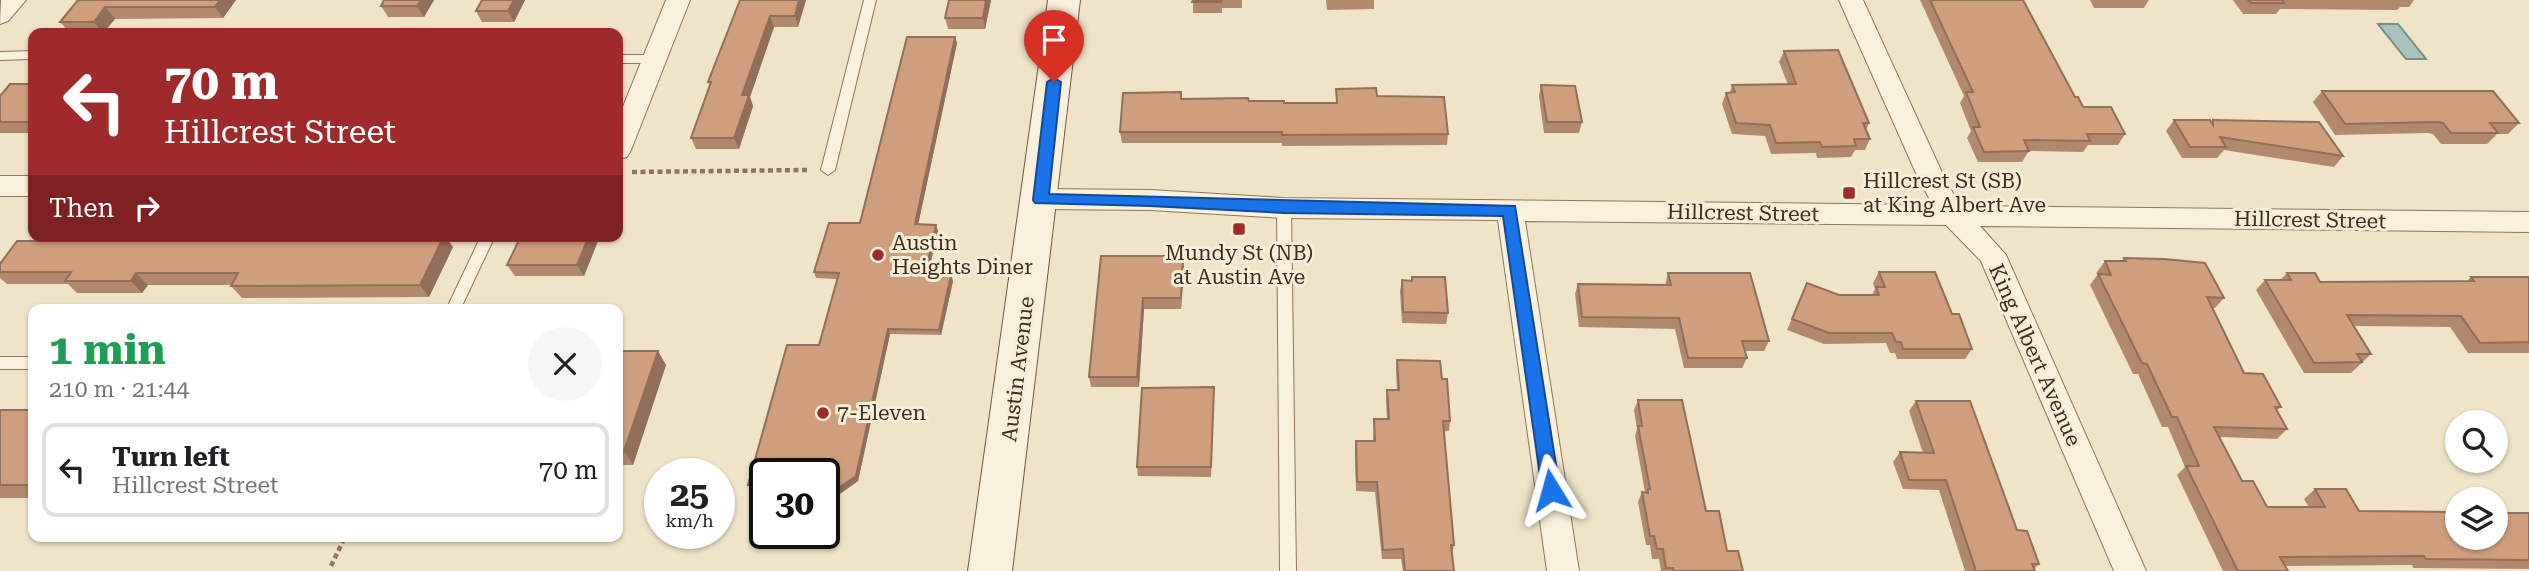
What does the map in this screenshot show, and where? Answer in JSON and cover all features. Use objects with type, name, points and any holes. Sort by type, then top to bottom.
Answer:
[{"type":"main road","name":"Austin Avenue","points":[[990,571],[1064,0]]},
{"type":"street","points":[[0,16],[14,0]]},
{"type":"street","points":[[623,155],[654,59],[678,0]]},
{"type":"street","name":"King Albert Avenue","points":[[1851,0],[1927,170],[1952,215],[1992,255],[2130,571]]},
{"type":"street","points":[[0,186],[28,186]]},
{"type":"street","name":"Hillcrest Street","points":[[1040,200],[1150,200],[1284,208],[2529,222]]},
{"type":"street","points":[[1510,210],[1563,571]]},
{"type":"lane","points":[[828,170],[870,0]]},
{"type":"lane","points":[[0,55],[28,55]]},
{"type":"lane","points":[[623,59],[654,59]]},
{"type":"lane","points":[[1284,208],[1288,571]]},
{"type":"lane","points":[[456,304],[485,242]]},
{"type":"lane","points":[[0,363],[28,363]]},
{"type":"path","points":[[623,161],[828,170]]},
{"type":"path","points":[[331,566],[343,542]]},
{"type":"water","points":[[2378,24],[2398,24],[2426,59],[2406,59]]},
{"type":"building","points":[[78,0],[220,0],[215,7],[105,7],[94,22],[60,22]]},
{"type":"building","points":[[384,0],[421,0],[417,6],[381,6]]},
{"type":"building","points":[[482,0],[514,0],[508,11],[476,11]]},
{"type":"building","points":[[740,0],[799,0],[795,16],[770,16],[742,95],[749,95],[734,138],[691,138],[711,82],[708,82]]},
{"type":"building","points":[[949,0],[986,0],[983,18],[945,18]]},
{"type":"building","points":[[1193,0],[1222,0],[1192,2]]},
{"type":"building","points":[[1930,0],[2023,0],[2075,97],[2078,97],[2083,107],[2111,107],[2125,134],[2087,134],[2090,141],[2024,140],[2029,151],[1984,152],[1973,127],[1980,127],[1966,92],[1973,92]]},
{"type":"building","points":[[2248,0],[2282,0],[2284,3],[2251,3]]},
{"type":"building","points":[[907,37],[955,37],[915,224],[936,225],[925,275],[951,275],[939,330],[888,329],[856,476],[840,487],[840,458],[756,458],[787,345],[819,345],[839,273],[814,272],[829,223],[860,223]]},
{"type":"building","points":[[1838,50],[1869,123],[1863,123],[1870,139],[1854,139],[1856,146],[1822,147],[1820,142],[1776,143],[1770,125],[1736,123],[1726,93],[1735,92],[1732,85],[1796,84],[1784,51]]},
{"type":"building","points":[[10,84],[28,84],[28,122],[0,122],[0,96]]},
{"type":"building","points":[[1541,85],[1575,86],[1582,122],[1547,122]]},
{"type":"building","points":[[1376,88],[1377,96],[1444,97],[1448,134],[1120,132],[1123,93],[1181,92],[1181,99],[1248,98],[1249,101],[1284,103],[1337,103],[1336,89]]},
{"type":"building","points":[[2322,91],[2493,91],[2519,123],[2490,123],[2498,133],[2451,133],[2443,123],[2437,122],[2345,124]]},
{"type":"building","points":[[2174,120],[2210,120],[2213,125],[2213,120],[2319,122],[2343,156],[2220,137],[2226,147],[2190,147]]},
{"type":"building","points":[[17,241],[441,242],[420,285],[231,286],[238,273],[136,273],[131,281],[65,281],[71,272],[0,272],[0,264]]},
{"type":"building","points":[[518,242],[587,242],[577,265],[507,265]]},
{"type":"building","points":[[1101,256],[1183,256],[1181,298],[1143,298],[1137,377],[1089,377]]},
{"type":"building","points":[[2124,258],[2205,263],[2224,298],[2207,297],[2244,373],[2263,374],[2281,407],[2275,407],[2287,429],[2214,427],[2242,481],[2253,481],[2267,507],[2325,507],[2315,489],[2346,489],[2359,511],[2445,512],[2445,550],[2508,550],[2508,513],[2529,513],[2529,560],[2426,559],[2424,556],[2280,557],[2288,571],[2238,571],[2186,466],[2199,466],[2177,417],[2172,417],[2147,364],[2142,363],[2098,274],[2111,275],[2105,261],[2126,261]]},
{"type":"building","points":[[1879,272],[1935,272],[1952,314],[1959,314],[1972,349],[1903,349],[1901,342],[1896,342],[1892,333],[1829,333],[1792,319],[1807,283],[1839,295],[1879,295],[1876,287],[1885,287]]},
{"type":"building","points":[[1668,273],[1750,273],[1769,341],[1742,341],[1747,358],[1688,358],[1679,318],[1582,317],[1578,284],[1671,285]]},
{"type":"building","points":[[2287,273],[2315,273],[2320,282],[2474,281],[2471,277],[2529,277],[2529,342],[2480,343],[2461,316],[2347,315],[2371,354],[2357,354],[2362,362],[2314,363],[2265,280],[2291,280]]},
{"type":"building","points":[[1412,277],[1445,277],[1448,313],[1403,312],[1402,280],[1412,281]]},
{"type":"building","points":[[623,351],[658,351],[624,451]]},
{"type":"building","points":[[1397,360],[1440,361],[1442,379],[1447,379],[1450,421],[1443,421],[1454,571],[1405,571],[1403,549],[1383,550],[1377,482],[1357,482],[1356,441],[1375,441],[1374,419],[1389,419],[1387,390],[1399,390]]},
{"type":"building","points":[[1214,387],[1211,467],[1137,467],[1142,388]]},
{"type":"building","points":[[1638,400],[1682,400],[1706,511],[1719,511],[1727,551],[1738,551],[1743,571],[1673,571],[1673,568],[1666,568],[1663,549],[1657,549],[1654,536],[1650,536],[1642,492],[1648,493],[1650,489],[1638,426],[1642,426]]},
{"type":"building","points":[[1916,401],[1970,401],[2017,530],[2027,531],[2039,564],[2032,564],[2035,571],[1976,571],[1946,480],[1909,480],[1900,452],[1934,453]]},
{"type":"building","points":[[0,410],[28,410],[28,485],[0,485]]},
{"type":"place","name":"Hillcrest St (SB) at King Albert Ave","points":[[1849,193]]},
{"type":"place","name":"Mundy St (NB) at Austin Ave","points":[[1239,229]]},
{"type":"place","name":"Austin Heights Diner","points":[[878,255]]},
{"type":"place","name":"7-Eleven","points":[[823,413]]},
{"type":"route","points":[[1054,82],[1040,200],[1150,200],[1284,208],[1510,210],[1551,490]]}]
